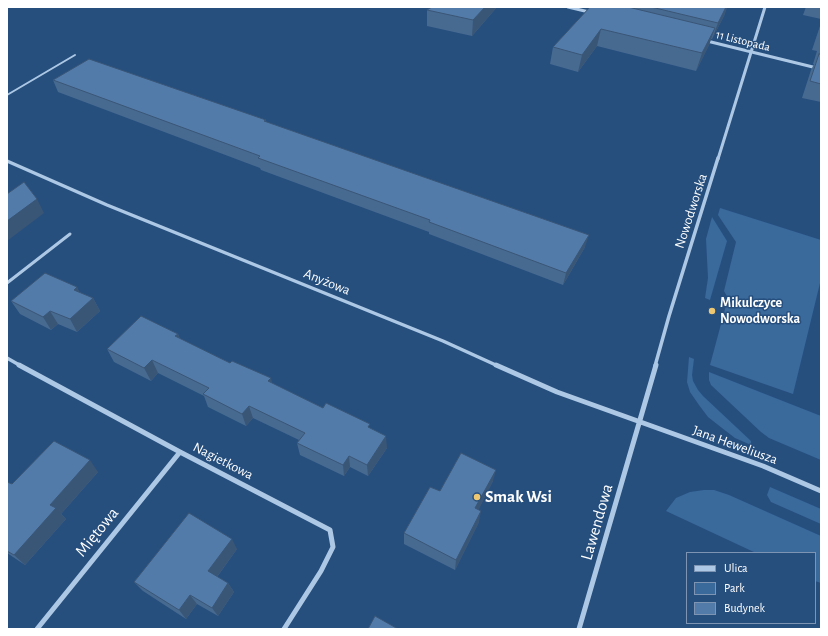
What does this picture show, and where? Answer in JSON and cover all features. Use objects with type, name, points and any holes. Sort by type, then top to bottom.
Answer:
[{"type":"street","points":[[568,7],[591,13]]},
{"type":"street","name":"Nowodworska","points":[[640,422],[658,355],[765,7]]},
{"type":"street","name":"11 Listopada","points":[[705,40],[821,69]]},
{"type":"street","name":"Anyżowa","points":[[7,162],[107,205],[443,341],[557,392],[640,422]]},
{"type":"street","name":"Nagietkowa","points":[[7,358],[180,452],[330,530],[333,547],[321,571],[284,629]]},
{"type":"street","name":"Jana Heweliusza","points":[[640,422],[763,466],[821,491]]},
{"type":"street","name":"Lawendowa","points":[[579,629],[640,422]]},
{"type":"street","name":"Miętowa","points":[[37,629],[180,452]]},
{"type":"lane","points":[[7,96],[75,55]]},
{"type":"lane","points":[[7,283],[70,234]]},
{"type":"green space","points":[[720,208],[821,240],[821,279],[793,394],[710,365],[728,298],[724,291],[736,242],[718,215]]},
{"type":"green space","points":[[712,217],[727,241],[710,300],[705,298],[708,278],[706,239]]},
{"type":"green space","points":[[689,357],[694,359],[692,375],[693,381],[698,390],[751,441],[751,445],[735,438],[722,428],[708,417],[699,405],[690,392],[687,382]]},
{"type":"green space","points":[[709,372],[821,416],[821,460],[769,438],[761,432],[711,385],[709,380]]},
{"type":"green space","points":[[770,487],[821,509],[821,524],[771,502],[767,495]]},
{"type":"green space","points":[[714,490],[729,495],[821,536],[821,583],[816,581],[816,552],[754,552],[666,511],[676,498],[690,492]]},
{"type":"building","points":[[432,7],[485,7],[473,20],[427,10]]},
{"type":"building","points":[[590,7],[628,7],[715,28],[702,53],[601,29],[582,55],[553,47]]},
{"type":"building","points":[[651,7],[726,7],[718,23]]},
{"type":"building","points":[[819,54],[821,54],[821,84],[810,81]]},
{"type":"building","points":[[89,59],[266,120],[264,121],[589,235],[566,273],[429,222],[430,220],[258,158],[260,156],[53,80]]},
{"type":"building","points":[[24,182],[37,199],[7,221],[7,194]]},
{"type":"building","points":[[45,273],[77,287],[74,290],[93,298],[70,319],[50,311],[43,317],[11,301]]},
{"type":"building","points":[[141,316],[178,334],[175,336],[230,363],[232,361],[271,378],[268,381],[323,408],[326,403],[370,424],[368,427],[386,436],[367,465],[349,456],[343,465],[297,443],[305,433],[249,406],[242,414],[203,394],[209,388],[152,360],[144,368],[107,349]]},
{"type":"building","points":[[54,441],[90,460],[50,505],[56,508],[14,555],[7,551],[7,482],[12,484]]},
{"type":"building","points":[[461,453],[496,470],[475,508],[481,511],[456,560],[404,533],[430,487],[440,491]]},
{"type":"building","points":[[189,513],[232,539],[208,571],[228,583],[212,608],[190,595],[179,610],[134,582]]},
{"type":"building","points":[[375,616],[398,629],[368,629]]},
{"type":"place","name":"Mikulczyce Nowodworska","points":[[712,311]]},
{"type":"place","name":"Smak Wsi","points":[[477,497]]}]
